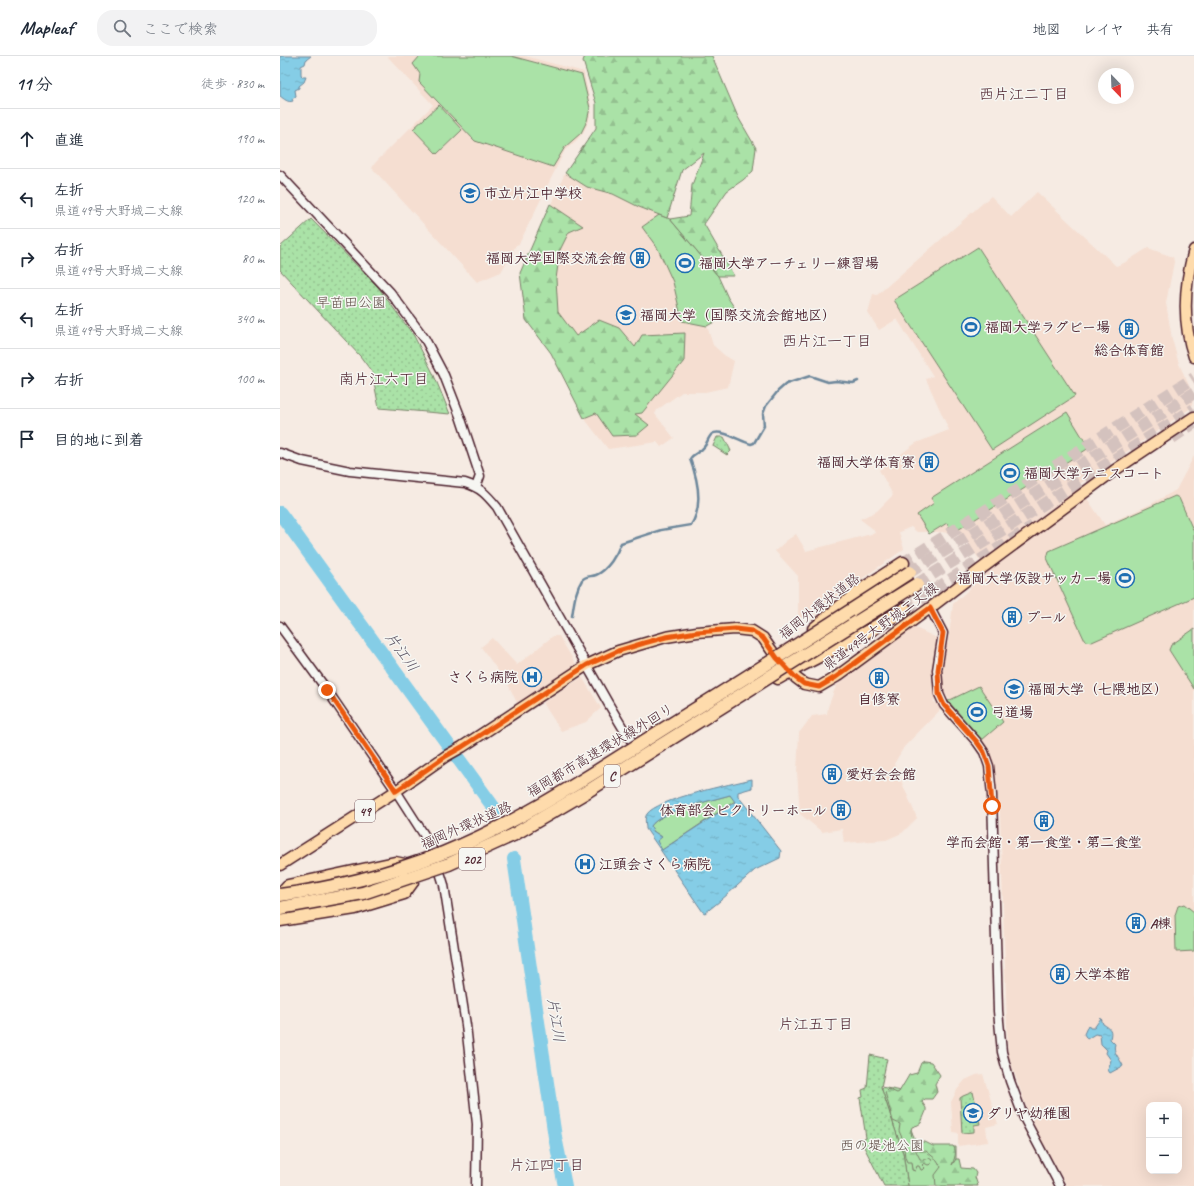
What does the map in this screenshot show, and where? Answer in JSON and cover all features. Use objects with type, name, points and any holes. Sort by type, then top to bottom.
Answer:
[{"type":"highway","name":"福岡外環状道路","points":[[280,895],[344,884],[410,866],[513,822],[573,787],[777,658],[850,599],[907,568]]},
{"type":"highway","name":"福岡都市高速環状線外回り","points":[[280,895],[359,880],[389,871],[443,853],[508,822],[581,780],[790,650],[907,568]]},
{"type":"highway","name":"C","points":[[280,908],[363,893],[449,864],[513,835],[588,791],[917,584]]},
{"type":"highway","name":"202","points":[[280,912],[350,899],[412,882],[502,846],[581,802],[790,671],[872,629],[905,608]]},
{"type":"highway","points":[[280,920],[355,908],[404,893],[412,882]]},
{"type":"main road","points":[[1194,250],[1187,280],[1185,309],[1188,335],[1194,357]]},
{"type":"main road","name":"県道49号大野城二丈線","points":[[280,865],[396,791],[587,665],[618,651],[666,637],[697,632],[735,629],[752,631],[763,638],[777,658],[796,678],[804,684],[819,687],[836,677],[1115,470],[1194,417]]},
{"type":"street","points":[[280,175],[390,292],[425,339],[444,375],[460,416],[480,476],[476,487]]},
{"type":"street","points":[[280,453],[302,461],[350,471],[465,483],[485,492],[497,507],[627,735],[646,760]]},
{"type":"street","points":[[930,608],[943,633],[938,670],[939,694],[944,705],[984,752],[989,766],[992,795],[998,1011],[1002,1052],[1010,1081],[1024,1118],[1060,1186]]},
{"type":"street","points":[[280,626],[327,690],[396,791],[430,844],[435,856],[444,885],[466,1025],[477,1124],[476,1186]]},
{"type":"shaded area","name":"市立片江中学校","points":[[525,56],[584,72],[591,108],[589,121],[583,133],[565,150],[519,244],[516,245],[501,272],[477,282],[372,168],[375,163],[433,105],[388,57]]},
{"type":"shaded area","name":"福岡大学（国際交流会館地区）","points":[[565,173],[587,187],[613,194],[639,207],[670,219],[718,276],[728,298],[736,310],[707,326],[713,345],[724,355],[734,361],[728,387],[705,392],[682,392],[657,410],[655,414],[674,438],[661,447],[657,442],[608,449],[584,418],[551,353],[526,320],[520,273]]},
{"type":"shaded area","name":"福岡大学（七隈地区）","points":[[1037,192],[1116,266],[1124,263],[1148,248],[1173,257],[1174,262],[1166,303],[1172,339],[1179,364],[1194,396],[1191,408],[1078,485],[1105,525],[1151,504],[1176,490],[1194,456],[1194,1186],[1067,1186],[1039,1136],[1024,1101],[1008,1054],[1000,814],[993,766],[988,748],[943,691],[933,701],[943,707],[904,747],[894,764],[917,818],[902,833],[886,840],[844,843],[842,829],[822,832],[800,814],[797,772],[799,733],[812,716],[827,714],[836,686],[913,627],[948,643],[953,604],[988,572],[963,536],[942,532],[917,532],[911,527],[899,532],[904,549],[809,618],[798,617],[798,576],[775,551],[796,534],[806,551],[875,533],[873,529],[860,519],[877,511],[893,495],[879,470],[916,443],[949,430],[926,379],[933,376],[897,319],[879,330],[868,313],[873,294],[877,295],[991,196],[1011,217]]},
{"type":"shaded area","name":"さくら病院","points":[[553,636],[559,636],[577,666],[518,705],[509,686],[481,647],[492,638],[517,665]]},
{"type":"shaded area","name":"さくら病院","points":[[582,677],[601,708],[586,722],[561,731],[543,703]]},
{"type":"shaded area","name":"ダリヤ幼稚園","points":[[983,1074],[998,1124],[986,1127],[988,1142],[958,1146],[958,1133],[953,1132],[951,1102],[957,1090],[965,1080],[976,1075]]},
{"type":"green space","points":[[420,56],[511,56],[582,75],[590,108],[587,121],[581,133],[565,147],[553,167],[475,141],[419,82],[420,74],[413,64]]},
{"type":"green space","points":[[585,56],[712,56],[738,117],[756,148],[753,171],[727,191],[704,224],[734,276],[718,276],[670,219],[689,216],[692,185],[704,153],[682,170],[667,218],[639,207],[613,194],[587,187],[565,173],[596,128],[596,103],[583,61]]},
{"type":"green space","points":[[439,105],[462,130],[437,154],[413,129]]},
{"type":"green space","points":[[550,204],[583,226],[569,232],[560,250],[556,279],[558,312],[576,336],[599,320],[619,328],[635,347],[642,335],[685,333],[684,361],[642,413],[635,414],[649,425],[637,435],[612,436],[596,413],[584,418],[551,353],[526,320],[520,273]]},
{"type":"green space","name":"福岡大学アーチェリー練習場","points":[[659,215],[670,219],[718,276],[728,298],[736,310],[707,326],[682,321],[673,282],[658,249],[642,227]]},
{"type":"green space","name":"早苗田公園","points":[[311,219],[378,287],[414,336],[433,373],[450,414],[379,408],[372,372],[360,356],[280,270],[280,247]]},
{"type":"green space","name":"福岡大学ラグビー場","points":[[978,247],[1075,396],[992,450],[894,300]]},
{"type":"green space","name":"福岡大学テニスコート","points":[[1067,412],[1089,448],[953,533],[947,523],[929,534],[917,515],[934,503],[931,498]]},
{"type":"green space","points":[[717,437],[724,437],[731,451],[727,455],[713,446]]},
{"type":"green space","name":"福岡大学仮設サッカー場","points":[[1175,496],[1179,498],[1194,532],[1194,597],[1092,642],[1085,641],[1047,558],[1049,551]]},
{"type":"green space","points":[[1194,629],[1194,689],[1169,650],[1171,645]]},
{"type":"green space","name":"弓道場","points":[[979,686],[1003,722],[982,740],[948,701]]},
{"type":"green space","points":[[730,795],[735,801],[662,850],[656,840],[662,837],[653,831],[651,826],[656,821],[675,811]]},
{"type":"green space","points":[[1184,904],[1194,912],[1194,951],[1176,952],[1175,915],[1178,906]]},
{"type":"green space","name":"西の堤池公園","points":[[870,1055],[887,1059],[881,1087],[903,1153],[908,1186],[884,1186],[861,1141],[866,1138],[860,1098],[863,1097],[862,1090],[867,1088]]},
{"type":"green space","points":[[924,1061],[931,1062],[940,1075],[935,1084],[937,1092],[932,1099],[925,1099],[922,1102],[926,1108],[926,1111],[921,1123],[912,1127],[912,1141],[925,1142],[933,1146],[953,1146],[955,1158],[952,1165],[956,1159],[959,1159],[961,1168],[973,1169],[976,1173],[975,1177],[978,1186],[936,1186],[935,1175],[941,1167],[937,1160],[926,1151],[915,1149],[920,1159],[924,1160],[929,1158],[932,1160],[931,1164],[928,1165],[924,1163],[922,1165],[925,1168],[923,1170],[917,1166],[915,1171],[912,1170],[911,1162],[907,1162],[903,1140],[899,1131],[900,1124],[893,1121],[885,1092],[888,1089],[897,1093],[899,1092],[909,1075],[917,1073],[921,1063]]},
{"type":"green space","points":[[881,1087],[902,1091],[909,1124],[918,1148],[956,1147],[956,1167],[973,1186],[908,1186],[903,1153]]},
{"type":"green space","points":[[973,1092],[980,1124],[974,1125],[974,1132],[962,1133],[960,1098]]},
{"type":"water","points":[[280,56],[311,56],[306,60],[305,64],[301,66],[302,77],[306,77],[299,88],[295,90],[296,96],[292,99],[293,101],[288,101],[280,96]]},
{"type":"water","points":[[752,779],[752,788],[738,792],[738,796],[781,851],[780,858],[755,870],[705,913],[646,829],[645,821],[647,814],[654,808],[679,798]],"holes":[[[730,795],[735,802],[662,850],[657,841],[662,837],[653,831],[651,826],[656,821],[675,811]]]},
{"type":"water","points":[[1101,1018],[1103,1024],[1110,1030],[1110,1039],[1115,1044],[1115,1052],[1123,1066],[1110,1073],[1108,1070],[1111,1060],[1106,1053],[1107,1050],[1101,1044],[1100,1035],[1095,1034],[1087,1039],[1084,1034],[1088,1025],[1090,1028],[1094,1028]]},
{"type":"waterway","points":[[572,616],[576,593],[582,580],[600,573],[608,566],[621,543],[661,530],[691,525],[695,517],[699,501],[697,484],[690,459],[705,446],[712,434],[726,434],[747,443],[754,443],[764,426],[763,414],[766,406],[778,391],[786,384],[810,376],[828,382],[836,381],[853,383],[858,381]]},
{"type":"waterway","name":"片江川","points":[[280,513],[497,812]]},
{"type":"waterway","name":"片江川","points":[[514,859],[555,1137],[565,1186]]},
{"type":"tunnel","points":[[903,563],[1194,378]]},
{"type":"tunnel","points":[[910,572],[1194,393]]},
{"type":"tunnel","points":[[917,584],[1194,409]]},
{"type":"tunnel","points":[[1172,438],[1194,423]]},
{"type":"tunnel","points":[[905,609],[1033,526]]},
{"type":"place","name":"市立片江中学校","points":[[470,193]]},
{"type":"place","name":"福岡大学国際交流会館","points":[[640,258]]},
{"type":"place","name":"福岡大学アーチェリー練習場","points":[[685,263]]},
{"type":"place","name":"福岡大学（国際交流会館地区）","points":[[626,315]]},
{"type":"place","name":"福岡大学ラグビー場","points":[[971,327]]},
{"type":"place","name":"総合体育館","points":[[1129,329]]},
{"type":"place","name":"福岡大学体育寮","points":[[929,462]]},
{"type":"place","name":"福岡大学テニスコート","points":[[1010,473]]},
{"type":"place","name":"福岡大学仮設サッカー場","points":[[1125,578]]},
{"type":"place","name":"プール","points":[[1012,617]]},
{"type":"place","name":"さくら病院","points":[[532,677]]},
{"type":"place","name":"自修寮","points":[[879,678]]},
{"type":"place","name":"福岡大学（七隈地区）","points":[[1014,689]]},
{"type":"place","name":"弓道場","points":[[977,712]]},
{"type":"place","name":"愛好会会館","points":[[832,774]]},
{"type":"place","name":"体育部会ビクトリーホール","points":[[841,810]]},
{"type":"place","name":"学而会館・第一食堂・第二食堂","points":[[1044,821]]},
{"type":"place","name":"江頭会さくら病院","points":[[585,864]]},
{"type":"place","name":"A棟","points":[[1136,923]]},
{"type":"place","name":"大学本館","points":[[1060,974]]},
{"type":"place","name":"ダリヤ幼稚園","points":[[973,1113]]},
{"type":"district","name":"西片江二丁目","points":[[1024,94]]},
{"type":"district","name":"西片江一丁目","points":[[827,341]]},
{"type":"district","name":"南片江六丁目","points":[[384,379]]},
{"type":"district","name":"片江五丁目","points":[[816,1024]]},
{"type":"district","name":"片江四丁目","points":[[547,1165]]},
{"type":"route","points":[[327,690],[396,791],[446,756],[587,665],[618,651],[666,637],[697,632],[735,629],[752,631],[763,638],[777,658],[796,678],[804,684],[819,687],[836,677],[930,608],[943,633],[938,670],[939,694],[944,705],[984,752],[989,766],[992,806]]}]
